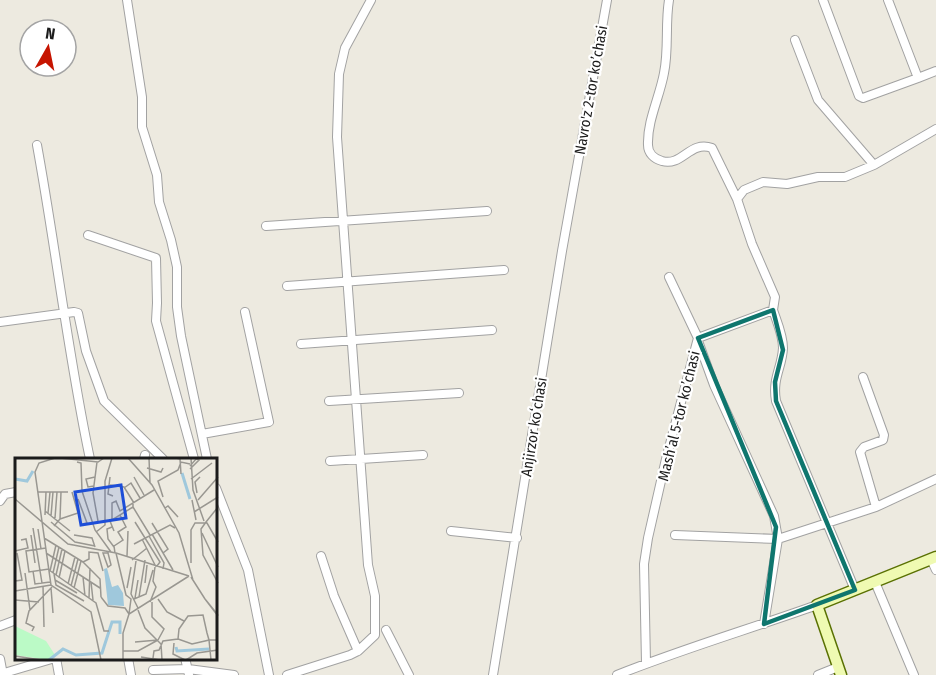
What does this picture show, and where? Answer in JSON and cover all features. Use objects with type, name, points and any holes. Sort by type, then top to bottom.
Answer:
[{"type":"street","points":[[127,0],[141,97],[142,127],[157,175],[159,202],[177,267],[177,307],[181,336],[207,458]]},
{"type":"street","points":[[287,675],[350,655],[373,638],[376,631],[375,597],[368,565],[337,137],[339,74],[345,48],[371,0]]},
{"type":"street","name":"Anjirzor koʻchasi","points":[[493,675],[558,272],[607,0]]},
{"type":"street","points":[[669,0],[666,21],[665,72],[648,148],[653,157],[663,162],[674,162],[698,146],[712,148],[736,199],[775,297],[773,310],[783,350],[775,382],[776,401],[855,590]]},
{"type":"street","points":[[823,0],[859,96],[863,98],[936,71]]},
{"type":"street","points":[[888,0],[918,78]]},
{"type":"street","points":[[795,40],[818,100],[874,165]]},
{"type":"street","points":[[736,199],[744,190],[763,182],[787,184],[818,177],[845,177],[874,165],[936,129]]},
{"type":"street","points":[[37,145],[90,458]]},
{"type":"street","points":[[266,226],[487,211]]},
{"type":"street","points":[[88,235],[156,258],[158,303],[156,321],[194,458]]},
{"type":"street","points":[[287,286],[504,270]]},
{"type":"street","points":[[669,277],[698,340],[714,386],[774,516],[778,539],[764,624]]},
{"type":"street","name":"Mashʼal 5-tor koʼchasi","points":[[646,663],[644,573],[648,538],[666,459],[698,340],[773,310]]},
{"type":"street","points":[[202,434],[270,422],[245,312]]},
{"type":"street","points":[[0,322],[78,313],[86,351],[105,401],[162,458]]},
{"type":"street","points":[[301,344],[492,330]]},
{"type":"street","points":[[863,377],[884,435],[883,440],[864,447],[860,452],[876,507]]},
{"type":"street","points":[[329,401],[459,393]]},
{"type":"street","points":[[330,461],[423,455]]},
{"type":"street","points":[[675,535],[778,539],[876,507],[936,479]]},
{"type":"street","points":[[0,501],[5,494],[15,492]]},
{"type":"street","points":[[218,495],[248,570],[268,675]]},
{"type":"street","points":[[451,531],[516,538]]},
{"type":"street","points":[[321,556],[334,596],[358,651]]},
{"type":"street","points":[[616,675],[699,644],[817,605],[934,558],[936,570]]},
{"type":"street","points":[[875,582],[914,675]]},
{"type":"street","points":[[817,605],[840,671],[818,675]]},
{"type":"street","points":[[0,626],[15,620]]},
{"type":"street","points":[[386,630],[409,675]]},
{"type":"street","points":[[0,659],[4,674],[50,660]]},
{"type":"street","points":[[56,660],[59,675]]},
{"type":"street","points":[[128,660],[131,675]]},
{"type":"street","points":[[153,670],[234,675]]},
{"type":"highlighted area","points":[[773,310],[783,350],[775,382],[776,401],[855,590],[764,624],[776,527],[698,338]]}]
